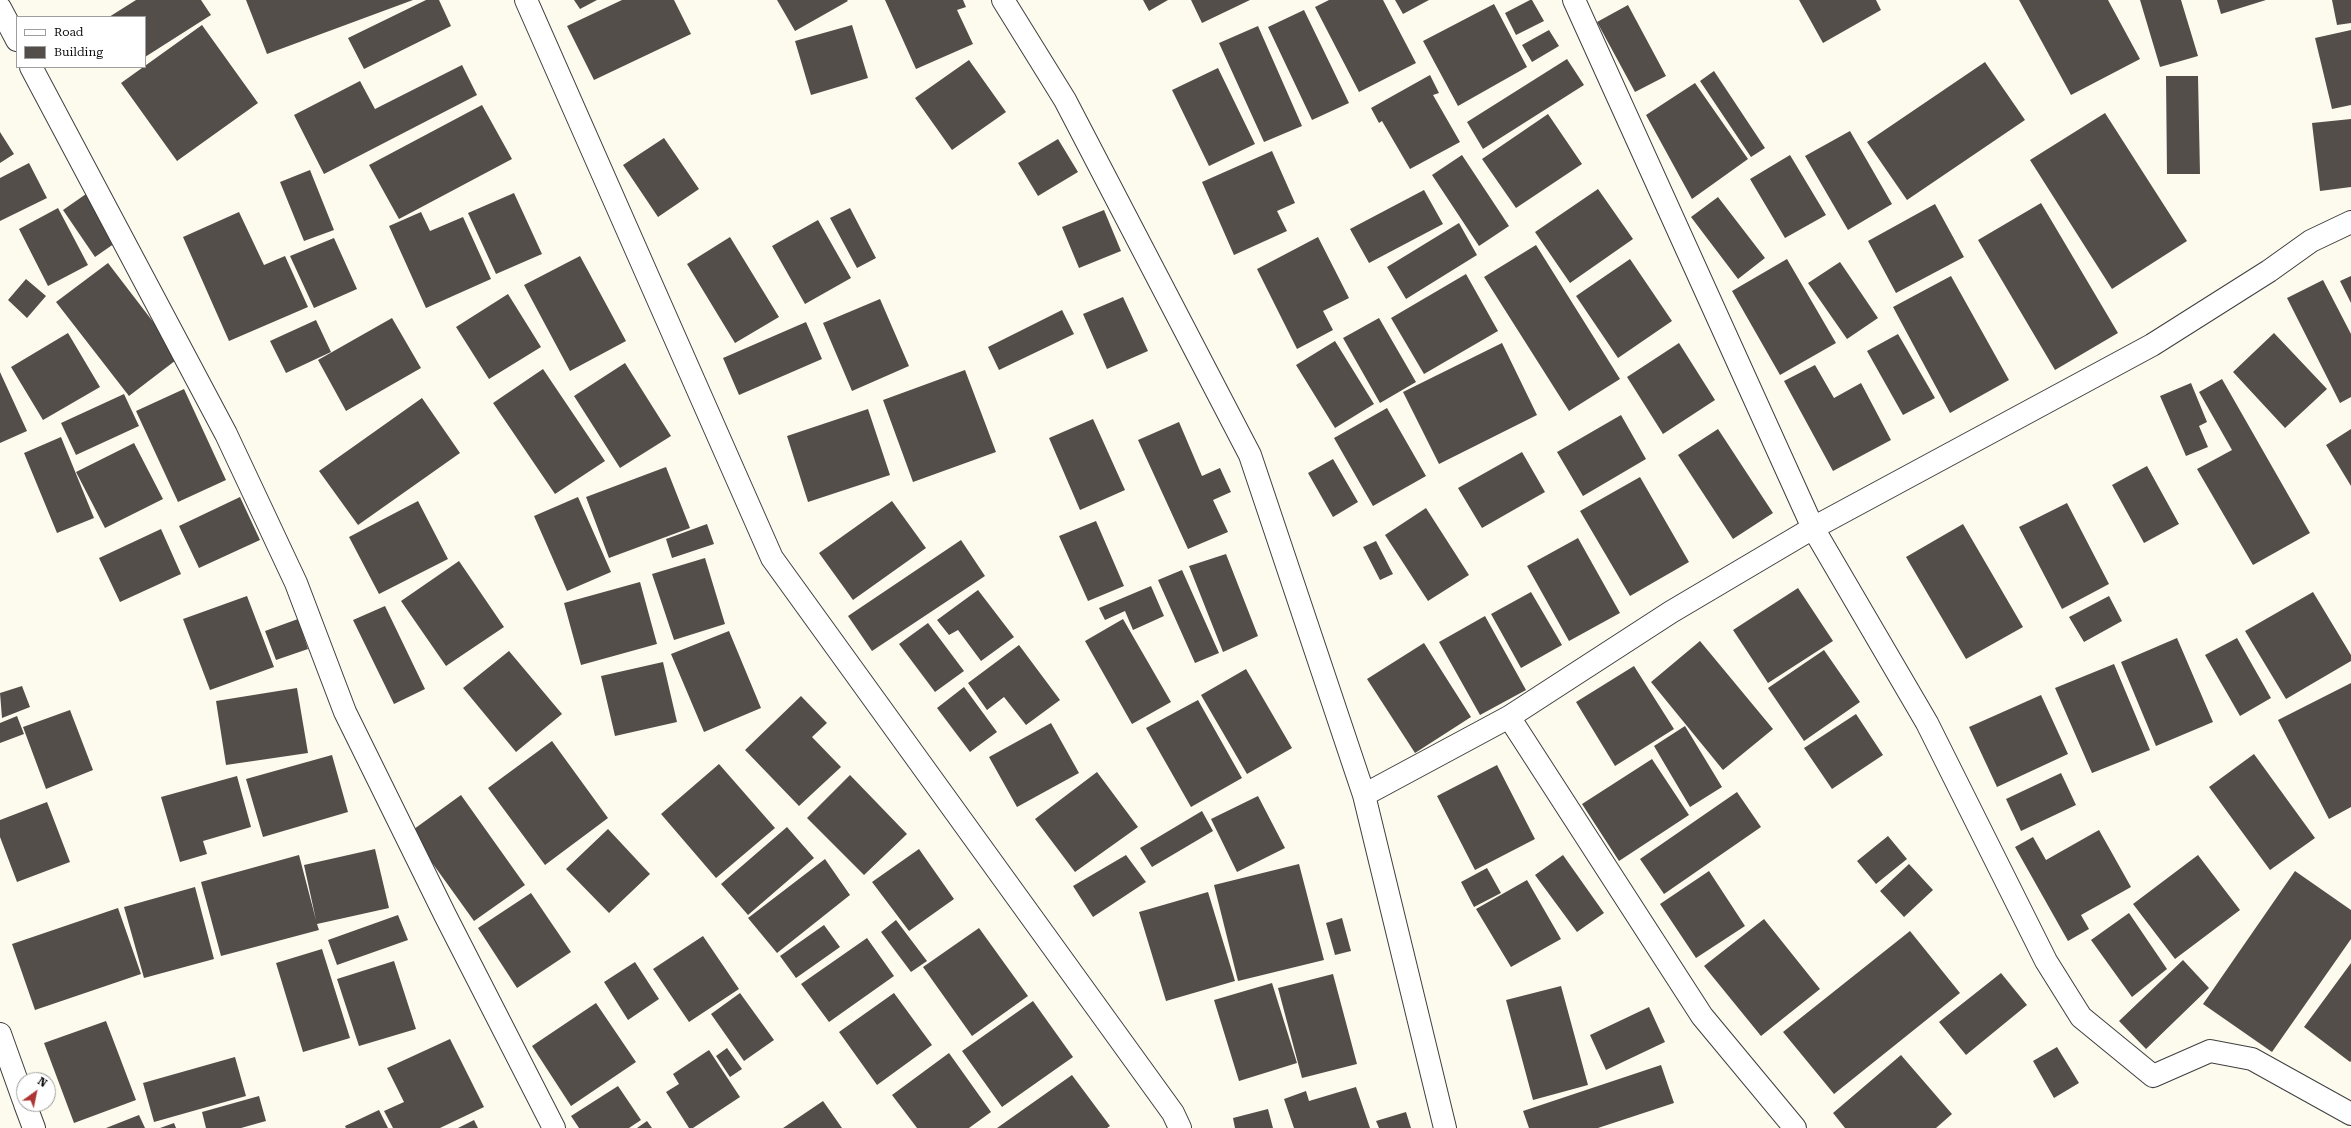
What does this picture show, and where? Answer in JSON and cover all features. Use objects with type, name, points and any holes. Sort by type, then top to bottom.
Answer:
[{"type":"street","points":[[526,0],[772,558],[1168,1106],[1180,1128]]},
{"type":"street","points":[[1003,0],[1065,100],[1250,456],[1364,795],[1445,1128]]},
{"type":"street","points":[[1574,0],[1813,528],[1927,723],[2046,961],[2081,1017],[2153,1076],[2210,1051],[2252,1059],[2351,1114]]},
{"type":"street","points":[[0,8],[16,38]]},
{"type":"street","points":[[32,68],[226,434],[296,583],[346,712],[445,915],[554,1128]]},
{"type":"street","points":[[1364,795],[1509,717],[1671,612],[1813,528],[2152,345],[2269,271],[2311,241],[2351,222]]},
{"type":"street","points":[[1509,717],[1702,1016],[1795,1128]]},
{"type":"street","points":[[0,1034],[16,1079]]},
{"type":"street","points":[[28,1112],[34,1128]]},
{"type":"building","points":[[136,0],[201,0],[211,15],[146,56],[146,16],[111,16]]},
{"type":"building","points":[[246,0],[413,0],[267,54]]},
{"type":"building","points":[[426,0],[439,0],[451,26],[364,69],[348,38]]},
{"type":"building","points":[[574,0],[597,0],[580,9]]},
{"type":"building","points":[[622,0],[674,0],[691,34],[594,80],[567,26]]},
{"type":"building","points":[[777,0],[847,0],[848,1],[795,31]]},
{"type":"building","points":[[885,0],[963,0],[966,7],[957,10],[973,44],[916,69]]},
{"type":"building","points":[[1143,0],[1168,0],[1149,11]]},
{"type":"building","points":[[1191,0],[1250,0],[1202,23]]},
{"type":"building","points":[[1329,0],[1383,0],[1416,63],[1359,92],[1315,7]]},
{"type":"building","points":[[1395,0],[1429,0],[1403,14]]},
{"type":"building","points":[[1532,0],[1544,21],[1516,35],[1505,13]]},
{"type":"building","points":[[1799,0],[1876,0],[1881,10],[1823,43]]},
{"type":"building","points":[[2019,0],[2108,0],[2140,59],[2071,95]]},
{"type":"building","points":[[2140,0],[2181,0],[2198,56],[2160,67]]},
{"type":"building","points":[[2217,0],[2266,0],[2221,14]]},
{"type":"building","points":[[2332,0],[2351,0],[2351,23],[2337,25]]},
{"type":"building","points":[[1494,4],[1527,67],[1458,106],[1423,41]]},
{"type":"building","points":[[1628,5],[1666,76],[1635,92],[1597,22]]},
{"type":"building","points":[[1304,10],[1349,103],[1312,120],[1268,27]]},
{"type":"building","points":[[202,25],[258,103],[177,161],[121,83],[142,68],[146,68],[146,65]]},
{"type":"building","points":[[852,25],[868,78],[811,95],[795,41]]},
{"type":"building","points":[[1258,26],[1302,126],[1264,142],[1219,43]]},
{"type":"building","points":[[1549,30],[1559,46],[1532,62],[1522,45]]},
{"type":"building","points":[[2351,30],[2351,105],[2332,109],[2315,38]]},
{"type":"building","points":[[1567,59],[1584,85],[1483,149],[1467,122]]},
{"type":"building","points":[[969,60],[1006,112],[952,150],[915,98]]},
{"type":"building","points":[[1985,62],[2025,120],[1907,200],[1867,142]]},
{"type":"building","points":[[462,65],[477,95],[324,174],[294,115],[360,81],[375,109]]},
{"type":"building","points":[[1218,68],[1255,144],[1209,166],[1172,90]]},
{"type":"building","points":[[1714,71],[1765,148],[1751,157],[1700,81]]},
{"type":"building","points":[[1430,75],[1439,93],[1433,95],[1460,142],[1410,169],[1382,121],[1379,123],[1371,108]]},
{"type":"building","points":[[2166,76],[2198,76],[2200,174],[2167,174]]},
{"type":"building","points":[[1695,83],[1748,159],[1692,199],[1646,115]]},
{"type":"building","points":[[482,105],[512,159],[399,219],[369,165]]},
{"type":"building","points":[[2105,113],[2187,241],[2112,289],[2030,160]]},
{"type":"building","points":[[1548,114],[1582,164],[1516,208],[1482,159]]},
{"type":"building","points":[[2351,119],[2351,187],[2320,191],[2312,123]]},
{"type":"building","points":[[1850,131],[1892,204],[1848,230],[1805,156]]},
{"type":"building","points":[[0,132],[14,154],[0,163]]},
{"type":"building","points":[[664,138],[699,189],[658,217],[623,165]]},
{"type":"building","points":[[1058,139],[1078,172],[1038,196],[1018,163]]},
{"type":"building","points":[[1272,151],[1295,203],[1277,211],[1287,231],[1234,255],[1202,182]]},
{"type":"building","points":[[1462,155],[1509,226],[1479,246],[1432,175]]},
{"type":"building","points":[[1790,155],[1826,215],[1785,238],[1750,179]]},
{"type":"building","points":[[29,163],[47,198],[0,221],[0,178]]},
{"type":"building","points":[[310,170],[334,230],[304,241],[280,182]]},
{"type":"building","points":[[1598,189],[1633,239],[1570,283],[1535,232]]},
{"type":"building","points":[[1424,190],[1443,224],[1369,263],[1350,229]]},
{"type":"building","points":[[514,193],[542,254],[496,274],[468,213]]},
{"type":"building","points":[[86,194],[118,241],[95,257],[63,210]]},
{"type":"building","points":[[1718,197],[1765,258],[1738,279],[1691,217]]},
{"type":"building","points":[[2041,203],[2118,333],[2055,370],[1978,240]]},
{"type":"building","points":[[1935,204],[1964,257],[1896,293],[1868,241]]},
{"type":"building","points":[[58,208],[88,265],[48,286],[19,229]]},
{"type":"building","points":[[850,208],[876,258],[857,268],[830,218]]},
{"type":"building","points":[[1104,210],[1121,251],[1079,268],[1062,227]]},
{"type":"building","points":[[239,212],[264,265],[285,256],[308,307],[229,341],[183,237]]},
{"type":"building","points":[[421,212],[430,231],[463,217],[491,279],[426,308],[389,226]]},
{"type":"building","points":[[818,220],[851,278],[805,304],[772,246]]},
{"type":"building","points":[[1459,223],[1477,255],[1406,299],[1387,267]]},
{"type":"building","points":[[730,237],[779,317],[735,343],[687,264]]},
{"type":"building","points":[[1318,237],[1349,298],[1323,311],[1333,330],[1297,349],[1257,269]]},
{"type":"building","points":[[334,238],[357,289],[314,308],[290,256]]},
{"type":"building","points":[[1536,245],[1620,379],[1569,411],[1484,277]]},
{"type":"building","points":[[580,256],[626,341],[570,371],[524,285]]},
{"type":"building","points":[[1630,259],[1672,321],[1618,358],[1576,296]]},
{"type":"building","points":[[1787,259],[1836,343],[1780,375],[1732,291]]},
{"type":"building","points":[[1840,262],[1878,318],[1847,339],[1808,283]]},
{"type":"building","points":[[108,263],[180,357],[129,396],[56,302]]},
{"type":"building","points":[[1466,274],[1498,331],[1424,374],[1391,318]]},
{"type":"building","points":[[1951,276],[2009,380],[1950,413],[1893,307]]},
{"type":"building","points":[[2351,276],[2351,303],[2340,281]]},
{"type":"building","points":[[26,279],[46,296],[27,318],[8,300]]},
{"type":"building","points":[[2323,280],[2351,334],[2351,397],[2340,403],[2287,298]]},
{"type":"building","points":[[508,294],[541,347],[489,379],[456,327]]},
{"type":"building","points":[[1123,297],[1148,351],[1107,369],[1083,314]]},
{"type":"building","points":[[880,299],[909,366],[852,391],[823,323]]},
{"type":"building","points":[[1062,310],[1074,334],[999,370],[988,347]]},
{"type":"building","points":[[392,318],[421,368],[346,411],[318,360]]},
{"type":"building","points":[[1379,318],[1416,382],[1380,403],[1343,338]]},
{"type":"building","points":[[316,320],[331,352],[286,373],[270,341]]},
{"type":"building","points":[[806,322],[822,359],[739,395],[723,358]]},
{"type":"building","points":[[68,333],[100,387],[43,420],[11,367]]},
{"type":"building","points":[[2274,333],[2327,389],[2285,428],[2233,372]]},
{"type":"building","points":[[1898,334],[1935,398],[1903,415],[1867,351]]},
{"type":"building","points":[[1335,341],[1374,404],[1335,428],[1296,365]]},
{"type":"building","points":[[1502,343],[1537,415],[1439,464],[1403,392]]},
{"type":"building","points":[[1679,343],[1715,400],[1663,434],[1627,377]]},
{"type":"building","points":[[625,363],[671,436],[620,468],[574,396]]},
{"type":"building","points":[[1815,365],[1834,398],[1861,383],[1891,440],[1833,471],[1784,381]]},
{"type":"building","points":[[543,369],[605,461],[555,494],[493,403]]},
{"type":"building","points":[[965,370],[996,452],[913,482],[883,400]]},
{"type":"building","points":[[0,372],[27,431],[0,443]]},
{"type":"building","points":[[2222,379],[2310,533],[2253,565],[2197,469],[2232,450],[2199,392]]},
{"type":"building","points":[[2191,383],[2207,422],[2199,426],[2208,447],[2186,456],[2160,396]]},
{"type":"building","points":[[184,389],[226,480],[178,502],[136,411]]},
{"type":"building","points":[[124,394],[139,426],[76,455],[61,423]]},
{"type":"building","points":[[422,398],[460,453],[358,525],[319,471]]},
{"type":"building","points":[[1387,408],[1426,476],[1373,506],[1334,438]]},
{"type":"building","points":[[868,409],[890,475],[808,502],[787,436]]},
{"type":"building","points":[[1621,415],[1646,459],[1583,496],[1557,452]]},
{"type":"building","points":[[1093,419],[1125,490],[1080,510],[1049,438]]},
{"type":"building","points":[[1179,422],[1202,476],[1220,468],[1231,492],[1213,500],[1228,532],[1188,549],[1138,440]]},
{"type":"building","points":[[1718,429],[1773,513],[1733,539],[1678,455]]},
{"type":"building","points":[[2351,429],[2351,486],[2326,445]]},
{"type":"building","points":[[61,437],[94,518],[57,533],[24,453]]},
{"type":"building","points":[[134,443],[163,499],[105,528],[76,472]]},
{"type":"building","points":[[1522,452],[1545,492],[1482,528],[1458,488]]},
{"type":"building","points":[[1333,459],[1358,502],[1333,517],[1308,473]]},
{"type":"building","points":[[2147,466],[2179,524],[2144,543],[2112,485]]},
{"type":"building","points":[[666,467],[690,528],[609,558],[586,497]]},
{"type":"building","points":[[1640,477],[1689,562],[1630,596],[1580,511]]},
{"type":"building","points":[[240,497],[260,540],[199,568],[179,526]]},
{"type":"building","points":[[578,497],[611,572],[567,591],[534,516]]},
{"type":"building","points":[[418,501],[448,559],[379,594],[349,537]]},
{"type":"building","points":[[892,501],[926,548],[853,600],[819,553]]},
{"type":"building","points":[[2067,503],[2109,584],[2062,609],[2019,527]]},
{"type":"building","points":[[1426,508],[1469,575],[1428,601],[1385,535]]},
{"type":"building","points":[[1096,521],[1124,586],[1088,601],[1059,536]]},
{"type":"building","points":[[707,524],[714,544],[672,558],[666,539]]},
{"type":"building","points":[[1963,524],[2023,627],[1966,659],[1906,557]]},
{"type":"building","points":[[161,529],[181,574],[120,602],[99,558]]},
{"type":"building","points":[[1578,538],[1620,613],[1569,641],[1527,566]]},
{"type":"building","points":[[961,540],[985,576],[872,651],[848,616]]},
{"type":"building","points":[[1376,541],[1393,574],[1380,580],[1363,547]]},
{"type":"building","points":[[1226,554],[1258,636],[1223,652],[1189,566]]},
{"type":"building","points":[[705,558],[725,624],[674,640],[652,574]]},
{"type":"building","points":[[459,561],[504,627],[446,666],[401,601]]},
{"type":"building","points":[[1182,570],[1219,653],[1195,663],[1158,580]]},
{"type":"building","points":[[640,582],[657,644],[581,665],[564,603]]},
{"type":"building","points":[[1151,586],[1164,616],[1133,630],[1125,611],[1105,620],[1099,608]]},
{"type":"building","points":[[1798,588],[1833,641],[1768,683],[1733,630]]},
{"type":"building","points":[[978,590],[1014,637],[981,661],[958,630],[949,635],[937,620]]},
{"type":"building","points":[[1531,592],[1562,645],[1521,668],[1491,614]]},
{"type":"building","points":[[2313,592],[2351,655],[2351,661],[2286,699],[2245,631]]},
{"type":"building","points":[[247,596],[274,667],[210,690],[183,619]]},
{"type":"building","points":[[2109,596],[2122,621],[2084,642],[2069,617]]},
{"type":"building","points":[[385,606],[425,689],[394,704],[353,620]]},
{"type":"building","points":[[1485,616],[1526,690],[1480,715],[1439,642]]},
{"type":"building","points":[[298,619],[308,649],[276,660],[265,631]]},
{"type":"building","points":[[1123,619],[1171,702],[1132,724],[1085,641]]},
{"type":"building","points":[[928,623],[964,671],[935,692],[899,644]]},
{"type":"building","points":[[729,631],[761,708],[704,732],[671,654]]},
{"type":"building","points":[[2177,638],[2213,722],[2156,746],[2121,662]]},
{"type":"building","points":[[2237,638],[2271,698],[2240,716],[2205,655]]},
{"type":"building","points":[[1700,641],[1773,729],[1723,770],[1651,682]]},
{"type":"building","points":[[1424,643],[1471,717],[1415,753],[1367,679]]},
{"type":"building","points":[[1019,645],[1060,700],[1026,725],[1004,697],[987,710],[968,683]]},
{"type":"building","points":[[1824,650],[1860,702],[1804,741],[1768,688]]},
{"type":"building","points":[[509,651],[562,714],[516,752],[463,688]]},
{"type":"building","points":[[663,662],[677,722],[615,736],[601,676]]},
{"type":"building","points":[[2114,664],[2150,750],[2092,773],[2055,688]]},
{"type":"building","points":[[1634,666],[1674,729],[1615,766],[1576,702]]},
{"type":"building","points":[[1246,669],[1292,748],[1247,774],[1201,695]]},
{"type":"building","points":[[2351,683],[2351,807],[2329,819],[2278,720]]},
{"type":"building","points":[[22,686],[30,707],[2,718],[0,693]]},
{"type":"building","points":[[964,687],[997,732],[970,752],[937,708]]},
{"type":"building","points":[[297,688],[308,753],[226,765],[216,701]]},
{"type":"building","points":[[2041,695],[2068,754],[1997,787],[1969,727]]},
{"type":"building","points":[[801,696],[827,723],[812,737],[841,767],[799,806],[745,750]]},
{"type":"building","points":[[1198,700],[1242,778],[1191,807],[1146,728]]},
{"type":"building","points":[[70,710],[93,770],[46,789],[23,727]]},
{"type":"building","points":[[1856,714],[1883,755],[1832,789],[1804,748]]},
{"type":"building","points":[[17,716],[24,734],[0,743],[0,723]]},
{"type":"building","points":[[1051,723],[1079,773],[1017,807],[989,757]]},
{"type":"building","points":[[1685,726],[1722,787],[1690,807],[1654,746]]},
{"type":"building","points":[[552,741],[608,818],[545,865],[488,788]]},
{"type":"building","points":[[2254,754],[2315,838],[2270,870],[2209,787]]},
{"type":"building","points":[[332,755],[348,812],[263,837],[246,779]]},
{"type":"building","points":[[1652,759],[1689,815],[1619,861],[1582,804]]},
{"type":"building","points":[[719,764],[775,828],[716,878],[661,814]]},
{"type":"building","points":[[1497,765],[1535,839],[1475,870],[1437,796]]},
{"type":"building","points":[[1097,772],[1138,827],[1075,872],[1035,819]]},
{"type":"building","points":[[2061,773],[2076,805],[2021,831],[2006,799]]},
{"type":"building","points":[[850,775],[907,834],[864,875],[807,818]]},
{"type":"building","points":[[237,776],[251,827],[203,841],[207,854],[180,862],[161,797]]},
{"type":"building","points":[[1737,792],[1761,827],[1664,894],[1640,859]]},
{"type":"building","points":[[461,795],[525,885],[474,921],[410,832]]},
{"type":"building","points":[[1258,796],[1285,848],[1237,872],[1211,819]]},
{"type":"building","points":[[47,802],[70,862],[17,882],[0,837],[0,820]]},
{"type":"building","points":[[1202,811],[1213,831],[1152,867],[1140,848]]},
{"type":"building","points":[[787,827],[814,858],[748,915],[721,884]]},
{"type":"building","points":[[608,829],[650,874],[609,913],[566,869]]},
{"type":"building","points":[[2099,830],[2131,887],[2081,915],[2089,929],[2068,941],[2015,847],[2033,837],[2046,860]]},
{"type":"building","points":[[1888,836],[1907,859],[1876,884],[1857,861]]},
{"type":"building","points":[[375,849],[389,908],[317,924],[319,930],[221,956],[201,882],[299,855],[316,920],[304,865]]},
{"type":"building","points":[[919,849],[954,899],[909,931],[872,882]]},
{"type":"building","points":[[1126,855],[1146,882],[1093,917],[1073,886]]},
{"type":"building","points":[[1563,855],[1604,913],[1577,932],[1535,875]]},
{"type":"building","points":[[2198,855],[2240,910],[2175,959],[2133,904]]},
{"type":"building","points":[[825,859],[850,895],[777,953],[748,918]]},
{"type":"building","points":[[1299,864],[1324,960],[1238,981],[1214,885]]},
{"type":"building","points":[[1909,864],[1933,890],[1904,917],[1880,891]]},
{"type":"building","points":[[1487,868],[1501,893],[1474,907],[1461,882]]},
{"type":"building","points":[[1709,871],[1745,926],[1696,958],[1660,904]]},
{"type":"building","points":[[2295,871],[2351,910],[2351,939],[2272,1052],[2203,1004]]},
{"type":"building","points":[[1527,880],[1561,939],[1511,967],[1476,909]]},
{"type":"building","points":[[195,887],[214,959],[144,978],[124,907]]},
{"type":"building","points":[[1208,892],[1235,981],[1166,1001],[1139,912]]},
{"type":"building","points":[[531,893],[571,952],[517,988],[478,928]]},
{"type":"building","points":[[118,908],[141,974],[35,1010],[12,944]]},
{"type":"building","points":[[2129,913],[2167,969],[2132,997],[2091,940]]},
{"type":"building","points":[[398,915],[408,940],[337,965],[328,940]]},
{"type":"building","points":[[1342,918],[1351,951],[1335,955],[1326,923]]},
{"type":"building","points":[[1764,919],[1820,989],[1761,1036],[1704,966]]},
{"type":"building","points":[[896,920],[927,961],[911,972],[881,932]]},
{"type":"building","points":[[824,925],[840,947],[796,978],[780,956]]},
{"type":"building","points":[[979,928],[1028,996],[972,1036],[923,967]]},
{"type":"building","points":[[1910,931],[1960,993],[1834,1094],[1783,1032]]},
{"type":"building","points":[[703,936],[739,989],[689,1022],[653,969]]},
{"type":"building","points":[[867,938],[894,976],[829,1022],[801,984]]},
{"type":"building","points":[[322,949],[350,1038],[303,1052],[276,963]]},
{"type":"building","points":[[2183,960],[2209,988],[2146,1049],[2119,1021]]},
{"type":"building","points":[[394,961],[416,1029],[359,1046],[337,979]]},
{"type":"building","points":[[635,962],[659,999],[628,1020],[604,982]]},
{"type":"building","points":[[2351,963],[2351,1061],[2350,1062],[2304,1027]]},
{"type":"building","points":[[2001,973],[2027,1005],[1966,1055],[1939,1022]]},
{"type":"building","points":[[1333,974],[1357,1064],[1302,1078],[1278,988]]},
{"type":"building","points":[[1272,983],[1297,1063],[1239,1081],[1214,1000]]},
{"type":"building","points":[[1561,986],[1588,1085],[1533,1100],[1506,1000]]},
{"type":"building","points":[[740,993],[774,1040],[744,1061],[711,1014]]},
{"type":"building","points":[[894,993],[932,1045],[877,1085],[839,1032]]},
{"type":"building","points":[[1033,1001],[1073,1057],[1002,1107],[962,1051]]},
{"type":"building","points":[[596,1003],[636,1062],[571,1106],[532,1046]]},
{"type":"building","points":[[1649,1007],[1665,1042],[1606,1070],[1590,1035]]},
{"type":"building","points":[[106,1021],[136,1100],[74,1123],[44,1043]]},
{"type":"building","points":[[450,1039],[484,1107],[440,1128],[393,1128],[384,1111],[404,1102],[387,1068]]},
{"type":"building","points":[[2057,1047],[2079,1083],[2054,1098],[2033,1061]]},
{"type":"building","points":[[727,1048],[742,1069],[730,1077],[716,1056]]},
{"type":"building","points":[[709,1050],[740,1097],[693,1128],[689,1128],[666,1092],[679,1084],[673,1074]]},
{"type":"building","points":[[949,1053],[991,1112],[969,1128],[917,1128],[892,1095]]},
{"type":"building","points":[[1901,1055],[1952,1114],[1936,1128],[1845,1128],[1833,1113]]},
{"type":"building","points":[[235,1057],[246,1096],[154,1122],[143,1083]]},
{"type":"building","points":[[1661,1065],[1674,1103],[1598,1128],[1529,1128],[1523,1111]]},
{"type":"building","points":[[1072,1075],[1110,1126],[1107,1128],[997,1128]]},
{"type":"building","points":[[618,1086],[641,1120],[629,1128],[579,1128],[571,1116]]},
{"type":"building","points":[[1356,1087],[1370,1128],[1294,1128],[1284,1099],[1306,1091],[1309,1101]]},
{"type":"building","points":[[259,1096],[266,1121],[241,1128],[206,1128],[202,1112]]},
{"type":"building","points":[[823,1101],[842,1128],[783,1128],[786,1126]]},
{"type":"building","points":[[1268,1109],[1273,1128],[1235,1128],[1233,1118]]},
{"type":"building","points":[[379,1110],[388,1128],[346,1128],[345,1126]]},
{"type":"building","points":[[1406,1112],[1411,1128],[1379,1128],[1376,1121]]},
{"type":"building","points":[[139,1115],[145,1128],[106,1128]]},
{"type":"building","points":[[474,1120],[478,1128],[458,1128]]},
{"type":"building","points":[[647,1121],[652,1128],[637,1128]]},
{"type":"building","points":[[174,1123],[176,1128],[160,1128]]}]
